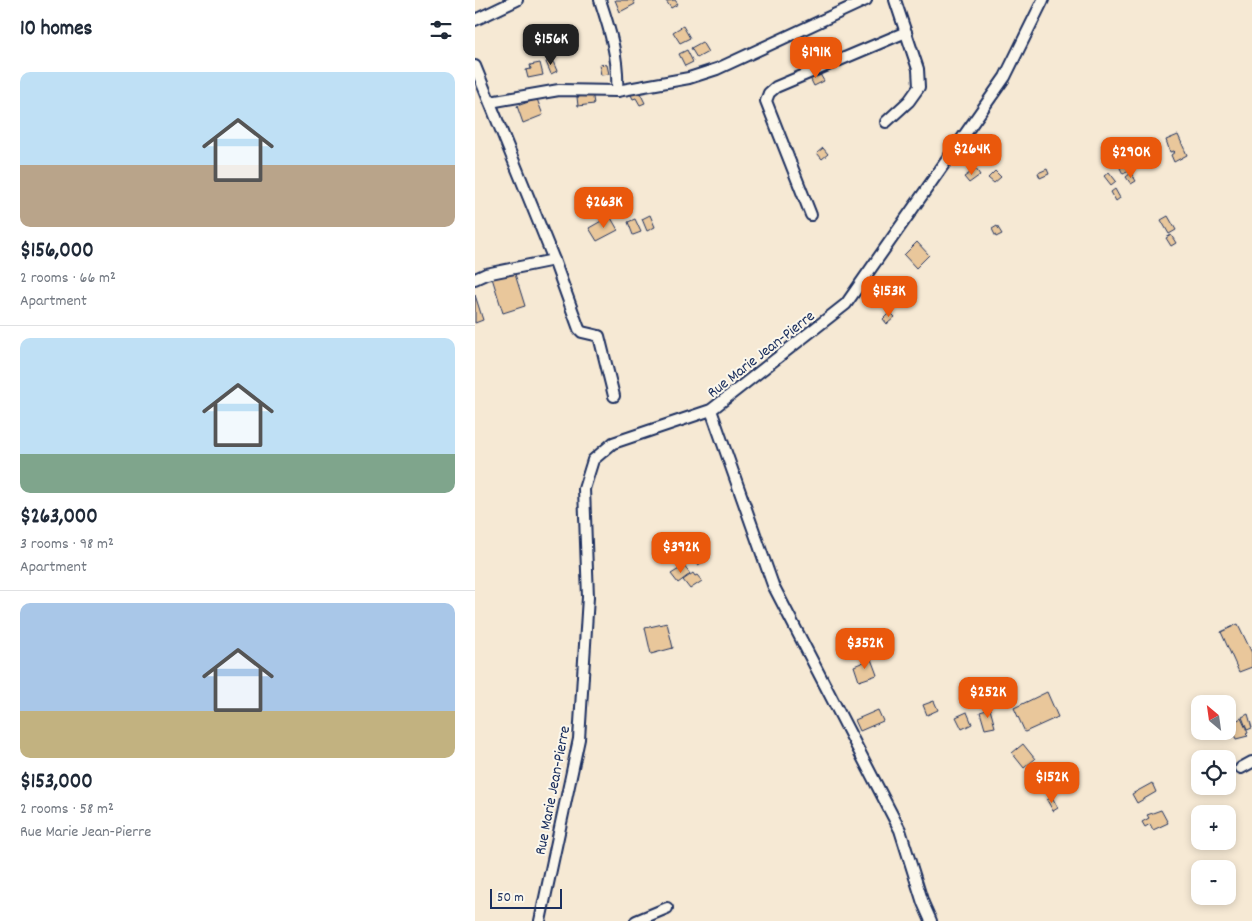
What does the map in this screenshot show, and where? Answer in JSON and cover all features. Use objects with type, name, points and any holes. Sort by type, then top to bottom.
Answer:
[{"type":"street","points":[[475,20],[517,0]]},
{"type":"street","points":[[601,0],[612,38],[618,72],[617,91]]},
{"type":"street","points":[[490,102],[559,90],[617,91],[689,78],[717,69],[866,0]]},
{"type":"street","points":[[886,122],[909,101],[919,87],[918,69],[895,0]]},
{"type":"street","name":"Rue Marie Jean-Pierre","points":[[540,921],[579,739],[587,597],[584,490],[593,460],[613,442],[711,410],[846,304],[1005,77],[1043,0]]},
{"type":"street","points":[[811,215],[766,101],[769,93],[776,87],[906,32]]},
{"type":"street","points":[[475,66],[554,260],[579,329],[582,332],[599,336],[614,396]]},
{"type":"street","points":[[475,278],[554,260]]},
{"type":"street","points":[[711,410],[773,585],[901,830],[923,902],[931,921]]},
{"type":"street","points":[[1241,768],[1252,762]]},
{"type":"street","points":[[636,921],[667,908]]},
{"type":"building","points":[[615,0],[633,0],[635,4],[620,12]]},
{"type":"building","points":[[675,0],[678,4],[671,8],[666,1]]},
{"type":"building","points":[[683,26],[690,38],[680,43],[673,32]]},
{"type":"building","points":[[702,42],[708,52],[697,58],[691,48]]},
{"type":"building","points":[[687,50],[693,62],[685,66],[679,54]]},
{"type":"building","points":[[552,59],[557,71],[551,74],[546,62]]},
{"type":"building","points":[[540,63],[543,75],[528,78],[526,70],[531,69],[530,65]]},
{"type":"building","points":[[599,64],[607,65],[609,74],[601,75]]},
{"type":"building","points":[[818,71],[824,81],[814,86],[809,76]]},
{"type":"building","points":[[638,89],[645,103],[640,105],[636,98],[633,99],[630,93]]},
{"type":"building","points":[[592,91],[594,104],[578,106],[577,97],[586,96],[585,92]]},
{"type":"building","points":[[537,99],[543,115],[523,123],[517,106]]},
{"type":"building","points":[[1178,135],[1187,155],[1174,162],[1171,155],[1175,152],[1170,152],[1166,140]]},
{"type":"building","points":[[823,148],[828,154],[822,159],[817,153]]},
{"type":"building","points":[[1127,158],[1133,169],[1123,174],[1120,162]]},
{"type":"building","points":[[976,169],[980,175],[969,183],[964,177]]},
{"type":"building","points":[[1047,169],[1049,174],[1040,178],[1038,173]]},
{"type":"building","points":[[995,171],[1001,177],[994,183],[988,178]]},
{"type":"building","points":[[1109,172],[1116,181],[1111,185],[1104,176]]},
{"type":"building","points":[[1131,173],[1136,181],[1131,184],[1126,177]]},
{"type":"building","points":[[1115,189],[1120,198],[1116,201],[1111,192]]},
{"type":"building","points":[[650,215],[655,227],[647,231],[642,219]]},
{"type":"building","points":[[610,216],[618,230],[597,241],[589,228]]},
{"type":"building","points":[[1168,216],[1176,230],[1169,234],[1161,220]]},
{"type":"building","points":[[635,219],[641,232],[633,235],[628,222]]},
{"type":"building","points":[[997,226],[1002,234],[996,237],[992,229]]},
{"type":"building","points":[[1171,235],[1176,243],[1171,246],[1166,238]]},
{"type":"building","points":[[917,242],[929,255],[916,268],[904,255]]},
{"type":"building","points":[[514,271],[525,306],[503,313],[492,278]]},
{"type":"building","points":[[475,295],[483,320],[475,323]]},
{"type":"building","points":[[890,312],[895,317],[887,324],[883,319]]},
{"type":"building","points":[[706,549],[710,554],[707,557],[708,559],[698,565],[692,556]]},
{"type":"building","points":[[684,566],[690,574],[678,583],[671,574]]},
{"type":"building","points":[[693,573],[702,581],[690,589],[683,580]]},
{"type":"building","points":[[667,623],[673,648],[651,654],[645,628]]},
{"type":"building","points":[[1238,624],[1252,653],[1252,667],[1239,672],[1221,632]]},
{"type":"building","points":[[871,659],[877,675],[859,681],[854,666]]},
{"type":"building","points":[[1047,692],[1058,717],[1025,732],[1014,708]]},
{"type":"building","points":[[934,701],[938,710],[927,715],[923,705]]},
{"type":"building","points":[[990,709],[995,727],[985,729],[980,712]]},
{"type":"building","points":[[878,710],[883,721],[860,731],[855,720]]},
{"type":"building","points":[[967,712],[972,724],[962,729],[956,717]]},
{"type":"building","points":[[1248,714],[1252,728],[1247,730],[1242,717]]},
{"type":"building","points":[[1241,718],[1248,736],[1236,739],[1236,721]]},
{"type":"building","points":[[1023,744],[1035,759],[1024,768],[1012,753]]},
{"type":"building","points":[[1152,783],[1156,792],[1137,803],[1132,794]]},
{"type":"building","points":[[1052,797],[1058,808],[1053,811],[1047,800]]},
{"type":"building","points":[[1161,810],[1168,823],[1153,830],[1150,824],[1145,827],[1142,822],[1149,818],[1147,815]]}]
